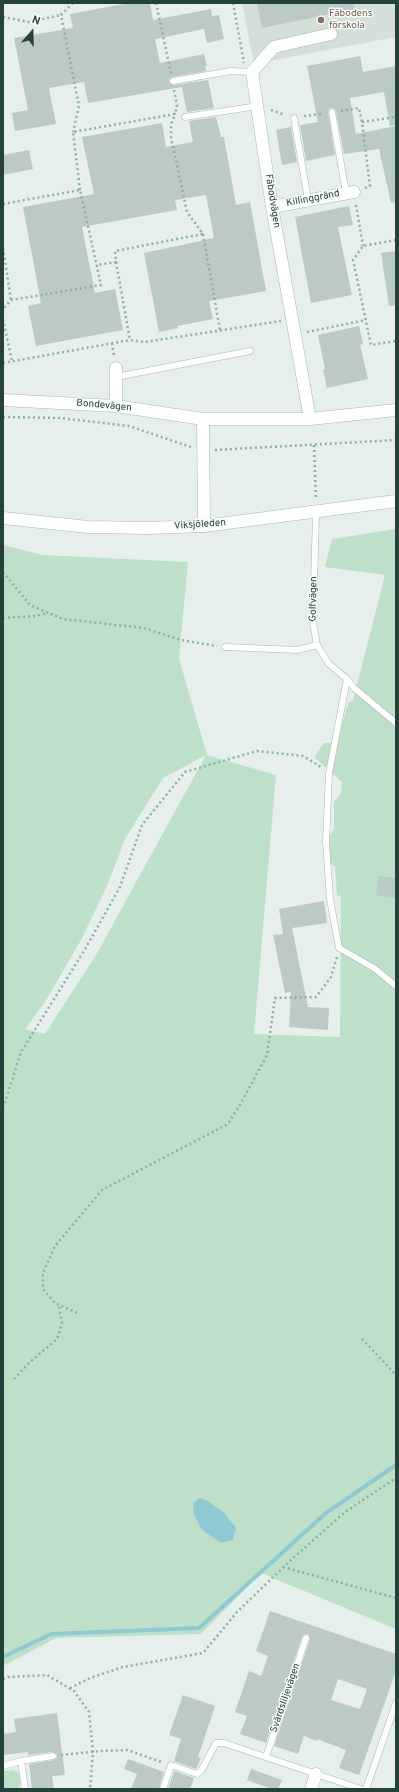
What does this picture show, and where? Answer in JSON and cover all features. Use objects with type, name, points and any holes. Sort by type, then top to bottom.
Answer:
[{"type":"street","points":[[252,72],[274,47],[331,34]]},
{"type":"street","name":"Fäbodvägen","points":[[252,72],[272,207],[296,334],[310,419]]},
{"type":"street","name":"Killinggränd","points":[[272,207],[350,192]]},
{"type":"street","points":[[116,372],[116,406]]},
{"type":"street","name":"Bondevägen","points":[[3,400],[116,406],[204,419],[310,419],[396,410]]},
{"type":"street","points":[[204,419],[204,526]]},
{"type":"street","name":"Viksjöleden","points":[[3,518],[88,527],[148,528],[204,526],[396,501]]},
{"type":"street","points":[[311,1789],[316,1774]]},
{"type":"lane","points":[[173,81],[231,71],[252,72]]},
{"type":"lane","points":[[185,117],[258,106]]},
{"type":"lane","points":[[332,112],[350,192]]},
{"type":"lane","points":[[294,118],[308,200]]},
{"type":"lane","points":[[116,372],[250,351]]},
{"type":"lane","name":"Golfvägen","points":[[316,512],[313,623],[318,645],[329,664],[347,679],[353,687],[396,723]]},
{"type":"lane","points":[[225,647],[297,650],[318,645]]},
{"type":"lane","points":[[347,679],[329,773],[327,850],[330,899],[339,948],[374,968],[396,986]]},
{"type":"lane","name":"Svärdsliljevägen","points":[[266,1757],[306,1638]]},
{"type":"lane","points":[[366,1789],[396,1703]]},
{"type":"lane","points":[[163,1789],[171,1765],[197,1774],[201,1771],[216,1743],[224,1743],[361,1789]]},
{"type":"lane","points":[[3,1766],[20,1761],[53,1756]]},
{"type":"lane","points":[[20,1761],[24,1789]]},
{"type":"path","points":[[3,18],[29,22],[61,15],[73,3]]},
{"type":"path","points":[[156,3],[173,81],[176,105],[171,126],[171,138],[187,212],[203,234],[220,330]]},
{"type":"path","points":[[233,3],[244,62],[252,72]]},
{"type":"path","points":[[3,309],[11,300],[100,285],[80,190],[73,132],[79,106],[61,15]]},
{"type":"path","points":[[258,106],[294,118],[359,108],[370,186],[350,192],[363,246]]},
{"type":"path","points":[[73,132],[175,114]]},
{"type":"path","points":[[362,122],[396,117]]},
{"type":"path","points":[[3,204],[80,190]]},
{"type":"path","points":[[130,340],[115,251],[203,234]]},
{"type":"path","points":[[396,240],[363,246],[353,260],[371,345],[396,341]]},
{"type":"path","points":[[3,248],[11,300]]},
{"type":"path","points":[[96,265],[116,262]]},
{"type":"path","points":[[3,319],[12,362]]},
{"type":"path","points":[[3,363],[130,340],[145,342],[292,319]]},
{"type":"path","points":[[296,334],[366,320]]},
{"type":"path","points":[[314,445],[316,512]]},
{"type":"path","points":[[3,572],[30,605],[63,619],[144,628],[180,640],[225,647]]},
{"type":"path","points":[[3,618],[35,616],[48,613]]},
{"type":"path","points":[[3,1108],[21,1052],[84,951],[120,887],[142,825],[185,772],[257,751],[303,756],[329,773]]},
{"type":"path","points":[[78,1314],[55,1303],[43,1289],[43,1273],[55,1246],[102,1190],[228,1124],[242,1103],[267,1055],[275,998],[316,997],[331,977],[339,948]]},
{"type":"path","points":[[14,1379],[30,1362],[57,1339],[62,1323],[59,1305]]},
{"type":"path","points":[[362,1339],[396,1374]]},
{"type":"path","points":[[70,1688],[90,1678],[123,1667],[203,1653],[237,1612],[283,1567],[345,1512],[396,1478]]},
{"type":"path","points":[[283,1567],[396,1598]]},
{"type":"path","points":[[3,1679],[8,1677],[47,1675],[74,1691],[88,1712],[93,1752],[90,1789]]},
{"type":"path","points":[[53,1756],[127,1750],[171,1765]]},
{"type":"shaded area","name":"Fäbodens förskola","points":[[242,3],[396,3],[396,37],[254,64]]},
{"type":"green space","points":[[396,529],[396,1629],[261,1573],[201,1634],[56,1638],[3,1666],[3,545],[43,555],[188,562],[179,659],[207,755],[276,775],[254,1034],[340,1037],[341,897],[337,895],[335,866],[324,860],[324,844],[334,829],[334,802],[341,793],[342,782],[314,757],[324,743],[337,743],[348,703],[353,700],[385,575],[325,567],[332,539]],"holes":[[[206,755],[96,955],[45,1034],[25,1029],[45,1002],[81,940],[107,886],[125,839],[163,778]]]},
{"type":"green space","points":[[12,1770],[18,1772],[20,1776],[20,1785],[18,1789],[3,1789],[3,1771]]},
{"type":"water","points":[[200,1498],[208,1501],[224,1513],[236,1528],[233,1540],[221,1543],[202,1530],[194,1515],[193,1503]]},
{"type":"building","points":[[129,3],[150,3],[153,20],[211,9],[212,16],[219,15],[224,39],[207,43],[204,29],[155,39],[160,63],[204,54],[207,66],[205,66],[206,71],[172,77],[169,79],[169,82],[174,85],[208,80],[214,108],[187,112],[182,87],[88,103],[84,82],[49,88],[56,124],[15,131],[12,113],[28,110],[14,38],[73,28],[70,14]]},
{"type":"building","points":[[257,3],[354,3],[355,9],[262,28]]},
{"type":"building","points":[[360,56],[363,72],[396,66],[396,125],[390,126],[384,92],[350,98],[356,134],[396,126],[396,202],[391,203],[379,149],[344,154],[336,111],[334,108],[329,108],[328,112],[335,155],[306,161],[300,125],[318,122],[307,66]]},
{"type":"building","points":[[216,117],[221,137],[224,137],[236,205],[250,202],[266,291],[209,301],[213,319],[177,326],[178,328],[159,332],[144,253],[214,238],[206,195],[175,200],[177,210],[82,227],[95,293],[115,289],[123,330],[36,346],[28,306],[41,303],[23,207],[94,194],[82,137],[162,123],[166,147],[193,142],[189,121]]},
{"type":"building","points":[[291,127],[297,162],[282,165],[276,130]]},
{"type":"building","points":[[29,150],[33,169],[3,175],[3,155]]},
{"type":"building","points":[[349,206],[353,225],[338,227],[352,295],[311,303],[295,217]]},
{"type":"building","points":[[396,251],[396,305],[389,306],[381,253]]},
{"type":"building","points":[[359,326],[363,344],[360,345],[368,379],[327,388],[323,369],[325,369],[318,335]]},
{"type":"building","points":[[379,876],[396,878],[396,898],[376,895]]},
{"type":"building","points":[[324,901],[327,923],[292,928],[308,1007],[329,1008],[328,1030],[289,1027],[291,992],[285,993],[273,935],[283,934],[279,909]]},
{"type":"building","points":[[270,1611],[396,1654],[396,1671],[359,1775],[339,1768],[346,1750],[317,1739],[317,1741],[304,1736],[298,1754],[274,1746],[310,1639],[308,1634],[305,1634],[302,1637],[266,1743],[240,1734],[247,1716],[235,1712],[249,1671],[261,1676],[268,1656],[256,1651]],"holes":[[[338,1679],[367,1689],[360,1709],[331,1700]]]},
{"type":"building","points":[[183,1695],[215,1706],[198,1757],[201,1758],[196,1769],[174,1761],[181,1739],[169,1735]]},
{"type":"building","points":[[57,1713],[65,1775],[52,1776],[54,1789],[32,1789],[29,1764],[54,1760],[57,1758],[57,1754],[52,1752],[28,1755],[28,1752],[3,1755],[3,1734],[16,1732],[14,1719]]},
{"type":"building","points":[[128,1759],[164,1772],[159,1789],[131,1789],[137,1774],[124,1769]]},
{"type":"building","points":[[251,1769],[282,1780],[278,1789],[272,1789],[247,1780]]},
{"type":"building","points":[[174,1771],[194,1778],[190,1789],[168,1789]]},
{"type":"waterway","points":[[3,1657],[51,1634],[199,1628],[326,1513],[396,1465]]},
{"type":"place","name":"Fäbodens förskola","points":[[321,20]]}]
